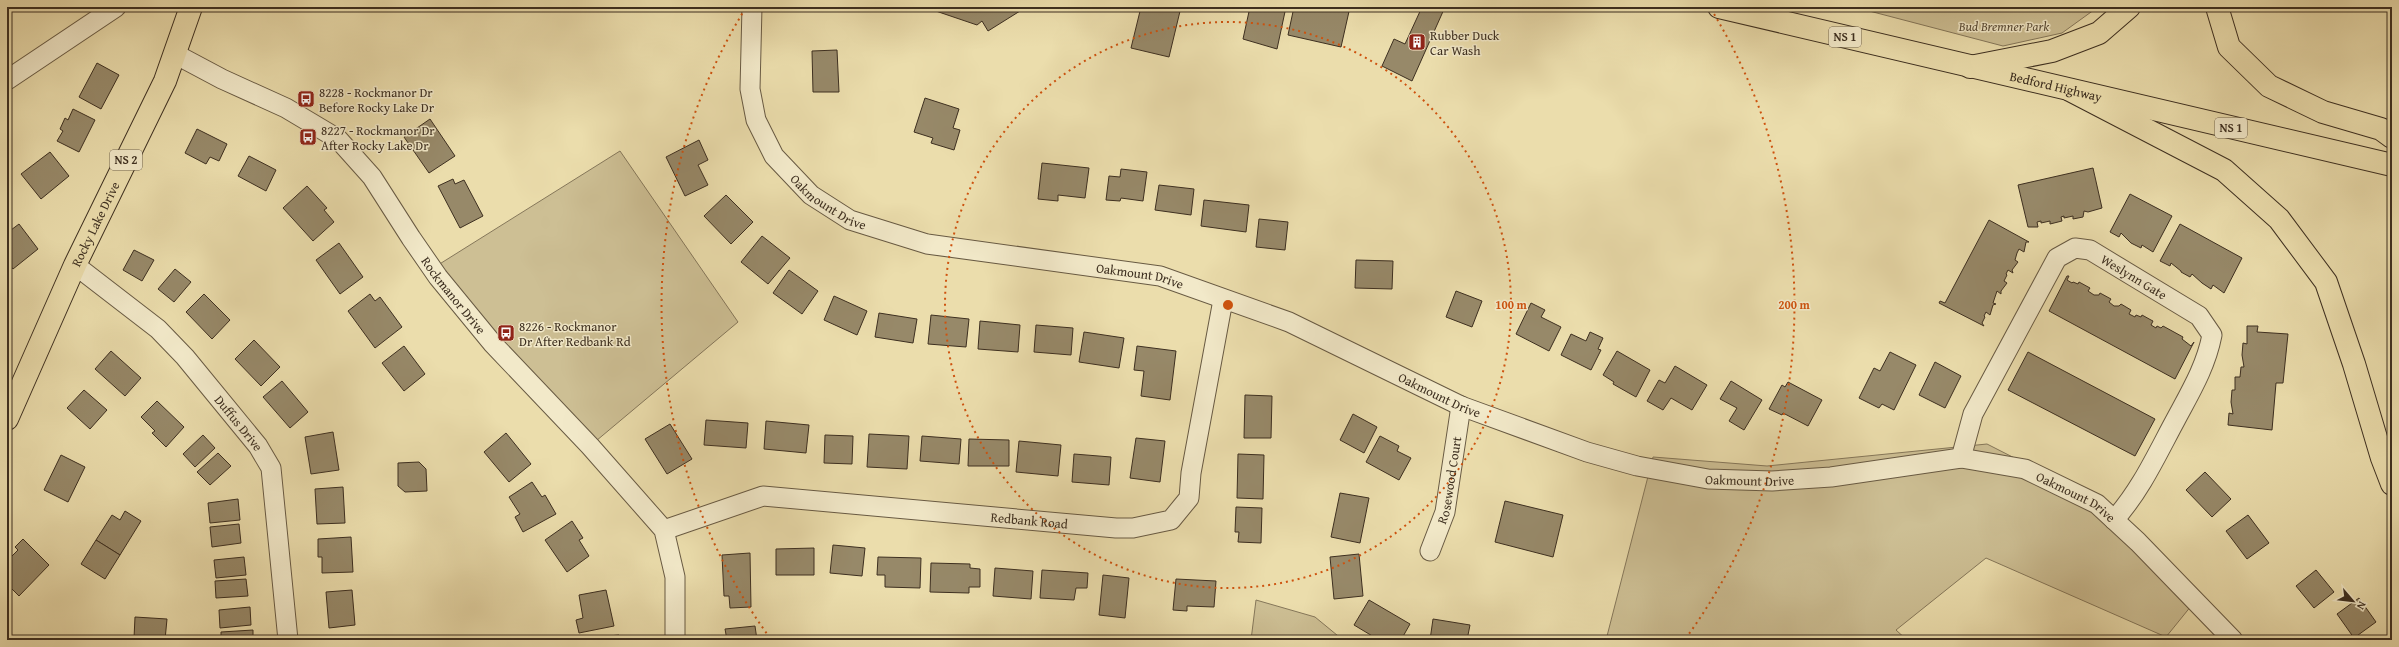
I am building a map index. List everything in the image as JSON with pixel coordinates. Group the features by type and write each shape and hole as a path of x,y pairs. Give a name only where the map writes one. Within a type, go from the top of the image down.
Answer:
{"main road":[{"name":"Rocky Lake Drive","path":"7,420 75,265 165,81 191,7"},
{"name":"Bedford Highway","path":"1719,7 2392,165"},
{"path":"1970,67 2059,48 2099,33 2129,7"},
{"path":"2217,7 2229,47 2269,86 2323,112 2380,129 2392,137"},
{"path":"2070,90 2224,170 2279,219 2326,282 2354,364 2382,458 2392,484"}],"street":[{"path":"7,80 116,7"},
{"name":"Oakmount Drive","path":"752,7 750,88 756,120 774,156 811,195 850,220 927,244 1160,276 1223,300 1289,322 1461,406 1587,452 1637,466 1708,479 1772,482 1831,477 1961,458 2025,469 2097,504 2233,640"},
{"name":"Rockmanor Drive","path":"175,54 222,79 286,108 338,139 372,177 438,277 493,344 590,446 664,530 675,577 675,640"},
{"name":"Weslynn Gate","path":"1961,458 1973,414 2057,258 2076,248 2090,250 2199,316 2212,335 2208,358 2151,466 2134,496 2114,520"},
{"name":"Duffus Drive","path":"75,265 158,329 258,446 271,468 288,640"},
{"name":"Redbank Road","path":"664,530 763,496 1116,528 1133,528 1170,520 1189,498 1190,473 1223,300"},
{"name":"Rosewood Court","path":"1430,551 1445,512 1461,406"}],"green space":[{"name":"Bud Bremner Park","path":"1854,7 2098,7 2062,33 2003,46"},
{"path":"620,151 738,322 590,446 438,265"},
{"path":"1987,444 2099,501 2200,595 2166,637 1986,558 1896,630 1907,640 1606,640 1653,457 1767,466"},
{"path":"1256,600 1315,617 1343,640 1251,640"}],"building":[{"path":"924,7 1022,7 1020,11 988,31 982,21 977,25"},
{"path":"1141,7 1181,7 1169,57 1131,48"},
{"path":"1250,7 1286,7 1277,49 1243,39"},
{"path":"1294,7 1350,7 1341,47 1288,35"},
{"name":"Rubber Duck Car Wash","path":"1422,7 1445,7 1412,81 1382,66 1394,39 1405,44"},
{"path":"837,50 839,92 813,92 812,51"},
{"path":"97,63 119,75 101,109 79,97"},
{"path":"925,98 959,109 953,128 960,130 954,150 931,143 933,138 914,132"},
{"path":"73,109 95,120 79,152 57,141 63,131 60,129 65,118 68,120"},
{"path":"430,119 455,156 429,173 404,137"},
{"path":"197,129 227,144 219,161 210,157 206,164 185,153"},
{"path":"699,140 708,160 698,165 708,185 685,196 666,157"},
{"path":"50,152 69,176 41,199 21,174"},
{"path":"249,156 276,170 266,191 238,176"},
{"path":"1042,163 1089,168 1085,198 1058,195 1058,201 1038,199"},
{"path":"2093,168 2102,208 2088,212 2084,211 2083,217 2073,219 2073,216 2064,218 2064,216 2061,217 2062,221 2050,224 2050,221 2041,223 2041,221 2037,222 2038,227 2028,227 2018,185"},
{"path":"1121,169 1147,172 1143,201 1121,198 1120,201 1106,200 1109,176 1120,177"},
{"path":"453,179 455,184 464,180 483,216 460,228 438,186"},
{"path":"1159,185 1194,189 1191,215 1155,210"},
{"path":"307,186 327,208 324,210 334,222 313,241 283,208"},
{"path":"2130,194 2172,216 2153,252 2142,245 2141,248 2131,243 2121,233 2119,237 2110,232"},
{"path":"726,195 753,222 731,244 704,216"},
{"path":"1204,200 1249,205 1246,232 1201,226"},
{"path":"1259,219 1288,222 1285,250 1256,247"},
{"path":"1989,220 2029,242 2026,242 2024,252 2019,249 2015,260 2018,262 2012,270 2013,273 2008,270 2004,281 2007,283 2001,291 2001,294 1997,291 1993,303 1996,304 1993,305 1990,315 1986,312 1982,323 1984,326 1939,303 1940,301 1945,303"},
{"path":"19,224 38,249 13,269 7,262 7,233"},
{"path":"2180,224 2242,258 2224,293 2213,285 2211,289 2192,274 2190,277 2181,272 2171,263 2170,266 2160,261"},
{"path":"762,236 790,258 768,284 741,262"},
{"path":"339,243 363,277 340,294 316,260"},
{"path":"134,250 154,260 142,281 123,270"},
{"path":"1356,260 1393,261 1392,289 1355,288"},
{"path":"175,269 191,282 174,302 158,289"},
{"path":"789,270 818,291 802,314 773,293"},
{"path":"2067,276 2069,276 2067,280 2072,283 2078,284 2079,282 2090,288 2088,291 2094,295 2099,295 2100,293 2111,299 2109,302 2114,306 2119,306 2121,304 2131,310 2129,314 2135,317 2136,315 2141,317 2142,315 2153,321 2151,325 2156,328 2157,326 2161,328 2163,326 2183,337 2182,339 2191,346 2194,342 2175,379 2049,311"},
{"path":"1456,291 1482,301 1472,327 1446,317"},
{"path":"204,294 230,320 212,339 186,312"},
{"path":"370,294 375,301 380,297 402,327 375,348 348,311"},
{"path":"834,296 867,311 857,335 824,320"},
{"path":"1531,303 1545,310 1541,317 1561,327 1549,351 1516,334"},
{"path":"879,313 917,319 913,343 875,337"},
{"path":"931,315 969,319 966,347 928,344"},
{"path":"980,321 1020,325 1018,352 978,349"},
{"path":"1036,325 1073,328 1071,355 1034,352"},
{"path":"2247,326 2258,326 2257,332 2288,334 2283,383 2276,383 2272,430 2228,425 2229,413 2233,414 2231,402 2232,390 2235,390 2235,377 2240,377 2241,367 2244,367 2242,355 2243,343 2247,344"},
{"path":"1084,332 1124,338 1119,368 1079,362"},
{"path":"1590,332 1603,338 1598,349 1601,350 1591,370 1561,355 1571,334 1586,341"},
{"path":"254,340 280,367 261,386 235,359"},
{"path":"404,346 425,374 404,391 382,363"},
{"path":"1137,346 1176,351 1170,400 1141,396 1144,371 1134,370"},
{"path":"111,351 141,378 125,396 95,369"},
{"path":"1617,351 1650,370 1636,397 1613,384 1614,382 1603,375"},
{"path":"1890,352 1916,365 1894,410 1882,404 1879,408 1859,398 1874,368 1880,371"},
{"path":"2028,352 2155,419 2135,456 2008,390"},
{"path":"1935,362 1961,376 1945,408 1919,395"},
{"path":"1675,366 1707,385 1692,410 1671,398 1663,410 1647,401 1659,380 1665,383"},
{"path":"282,381 308,412 290,428 263,397"},
{"path":"1731,381 1762,400 1744,430 1729,421 1737,408 1720,399"},
{"path":"1788,382 1822,400 1808,426 1783,413 1782,415 1769,409 1782,385 1785,387"},
{"path":"84,390 107,410 90,429 67,408"},
{"path":"1245,395 1272,396 1271,438 1244,438"},
{"path":"157,401 184,427 166,447 152,433 155,431 141,417"},
{"path":"1353,414 1377,427 1364,453 1340,440"},
{"path":"706,420 748,423 746,448 704,445"},
{"path":"766,421 809,425 806,453 764,449"},
{"path":"670,424 692,459 667,474 645,439"},
{"path":"333,432 339,470 311,474 305,437"},
{"path":"506,433 531,464 509,482 484,452"},
{"path":"869,434 909,436 907,469 867,467"},
{"path":"203,435 215,448 195,467 183,454"},
{"path":"825,435 853,436 852,464 824,463"},
{"path":"922,436 961,439 959,464 920,461"},
{"path":"1380,436 1399,446 1397,451 1411,458 1399,480 1366,462"},
{"path":"1136,438 1165,441 1160,482 1130,478"},
{"path":"969,439 1009,440 1009,466 968,466"},
{"path":"1019,441 1061,445 1058,476 1016,472"},
{"path":"218,453 231,466 210,485 197,472"},
{"path":"1074,454 1111,457 1109,485 1072,482"},
{"path":"1238,454 1264,455 1263,499 1237,498"},
{"path":"61,455 85,467 68,502 44,490"},
{"path":"419,462 426,469 427,491 405,492 398,486 398,463"},
{"path":"2205,472 2231,499 2212,517 2186,490"},
{"path":"532,482 542,497 545,495 556,514 523,532 515,517 520,514 509,497"},
{"path":"343,487 345,523 317,524 315,489"},
{"path":"1340,493 1369,498 1360,543 1331,537"},
{"path":"238,499 240,520 210,523 208,503"},
{"path":"1505,501 1563,515 1553,557 1495,542"},
{"path":"1236,507 1262,508 1261,543 1238,542 1239,532 1235,532"},
{"path":"125,511 141,521 120,555 96,540 112,515 120,520"},
{"path":"2248,515 2269,543 2247,559 2226,531"},
{"path":"572,521 583,538 579,540 589,556 567,572 545,540"},
{"path":"239,524 241,543 212,547 210,527"},
{"path":"351,537 353,572 322,573 322,557 318,557 318,539"},
{"path":"23,539 49,565 19,596 7,584 7,561 18,550 15,547"},
{"path":"96,540 120,555 105,579 81,564"},
{"path":"833,545 865,548 862,576 830,573"},
{"path":"814,548 814,575 776,575 776,549"},
{"path":"750,553 751,607 730,608 729,596 724,596 722,555"},
{"path":"1359,554 1363,596 1334,599 1330,557"},
{"path":"244,557 246,575 216,578 214,560"},
{"path":"878,557 921,558 920,588 885,587 885,575 877,575"},
{"path":"931,563 970,564 970,568 980,569 980,587 969,587 969,593 930,592"},
{"path":"995,568 1033,571 1031,599 993,596"},
{"path":"1042,570 1088,573 1087,588 1076,588 1074,600 1040,598"},
{"path":"2316,570 2334,592 2314,608 2296,586"},
{"path":"1103,575 1129,578 1125,618 1099,615"},
{"path":"246,579 248,596 216,598 215,581"},
{"path":"1176,579 1216,581 1214,607 1187,606 1187,611 1173,610"},
{"path":"352,590 355,625 329,628 326,592"},
{"path":"606,590 614,626 579,633 576,620 583,618 579,595"},
{"path":"2359,598 2376,622 2354,638 2337,614"},
{"path":"1369,600 1410,624 1401,640 1379,640 1354,625"},
{"path":"250,607 251,625 220,628 219,610"},
{"path":"135,617 167,619 165,640 138,640 138,638 134,638"},
{"path":"1433,619 1470,625 1467,640 1430,640"},
{"path":"755,626 757,640 727,640 725,629"},
{"path":"253,630 253,640 221,640 221,632"},
{"path":"619,635 620,640 587,640 587,638"}],"place":[{"name":"Rubber Duck Car Wash","path":"1417,42"},
{"name":"8228 - Rockmanor Dr Before Rocky Lake Dr","path":"306,99"},
{"name":"8227 - Rockmanor Dr After Rocky Lake Dr","path":"308,137"},
{"name":"8226 - Rockmanor Dr After Redbank Rd","path":"506,333"}]}
